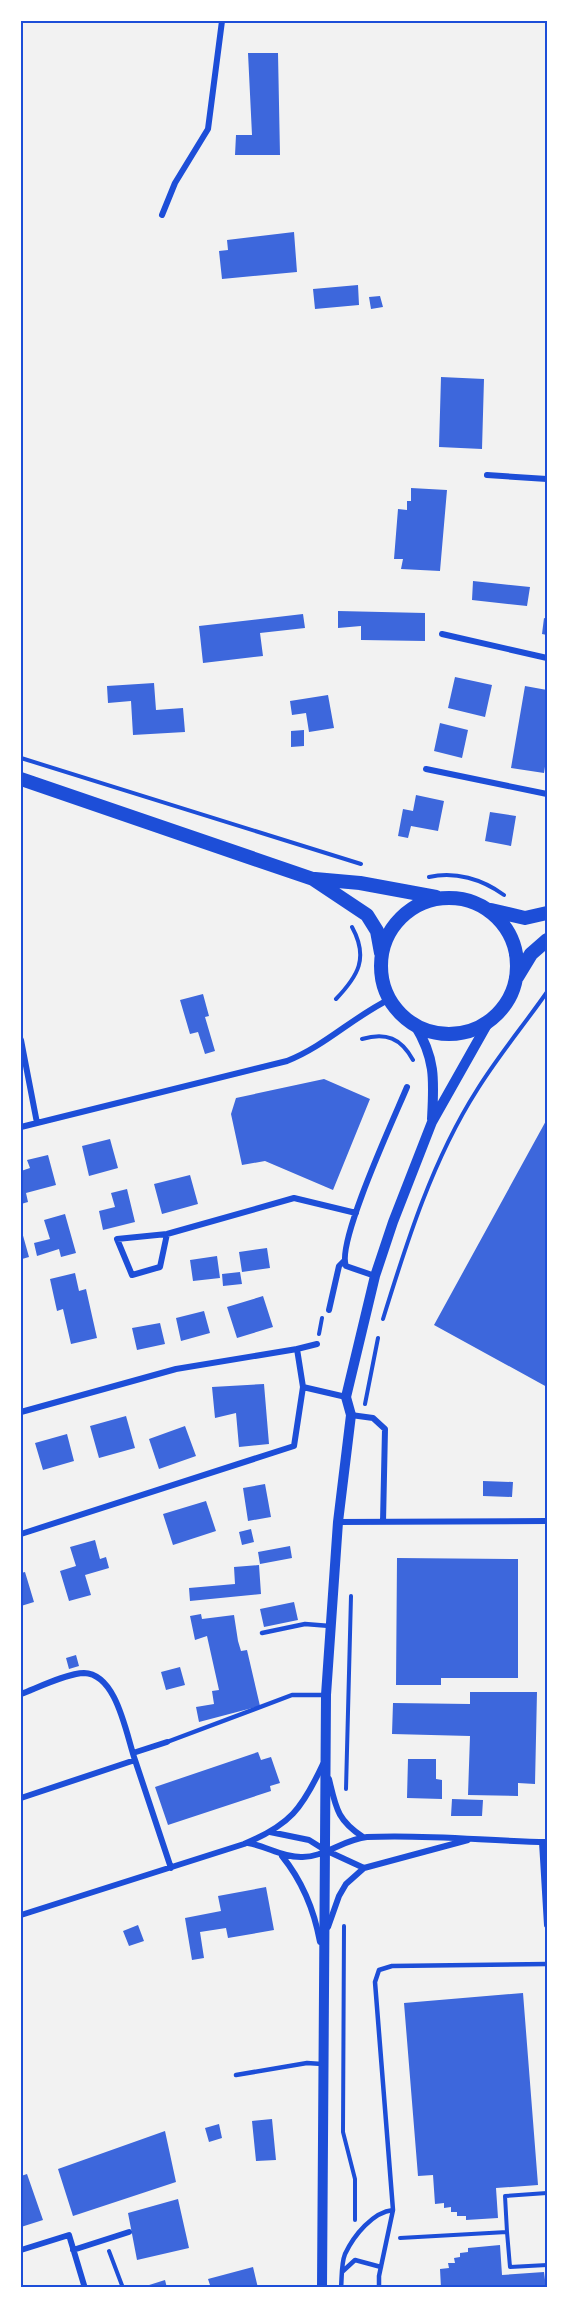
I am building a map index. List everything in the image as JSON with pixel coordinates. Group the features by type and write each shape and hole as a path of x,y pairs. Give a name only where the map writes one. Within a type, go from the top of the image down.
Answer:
{"main road":[{"path":"21,779 313,879 360,883 441,899 470,902 506,915 525,918 547,913"},
{"path":"313,879 367,915 376,931 382,958 382,979 390,999 396,1009 415,1025 433,1032 453,1034 472,1030 489,1021 508,1000 516,979 531,954 547,940"},
{"path":"382,958 386,940 395,925 408,912 423,903 441,899"},
{"path":"484,908 498,920 509,935 516,960 516,979"}],"street":[{"path":"162,215 175,183 208,129 222,21"},
{"path":"487,475 547,479"},
{"path":"442,634 547,658"},
{"path":"426,769 547,794"},
{"path":"21,1127 287,1061 307,1053 353,1019 390,999"},
{"path":"322,2288 326,1695 338,1522 351,1415 346,1397 375,1276 432,1122 489,1021"},
{"path":"415,1025 431,1054 435,1075 432,1122"},
{"path":"21,1040 37,1123"},
{"path":"329,1310 339,1266 344,1261 356,1213 407,1087"},
{"path":"167,1234 160,1267 132,1275 117,1239 167,1234 294,1198 356,1213"},
{"path":"344,1261 346,1266 375,1276"},
{"path":"21,1412 176,1369 317,1344"},
{"path":"21,1534 294,1446 303,1387 297,1349"},
{"path":"303,1387 346,1397"},
{"path":"351,1415 373,1418 384,1429 383,1522"},
{"path":"338,1522 547,1521"},
{"path":"21,1694 82,1673 98,1676 111,1687 171,1868"},
{"path":"21,1798 134,1757 167,1742"},
{"path":"21,1916 247,1843 269,1832 287,1822 300,1808 325,1761"},
{"path":"325,1761 337,1812 343,1821 363,1838"},
{"path":"269,1832 303,1838 364,1868"},
{"path":"247,1843 259,1845 282,1856 309,1857 363,1838 417,1835 544,1842 547,1925"},
{"path":"323,1953 339,1896 346,1884 364,1868 474,1838"},
{"path":"282,1856 303,1885 315,1917 323,1953"},
{"path":"73,2250 129,2232"},
{"path":"21,2250 69,2235 84,2285"}],"lane":[{"path":"262,1633 305,1624 330,1626"},
{"path":"167,1742 292,1695 326,1695"},
{"path":"380,2288 381,2267 393,2210 375,1982 379,1970 392,1966 547,1964"},
{"path":"236,2075 307,2063 325,2064"},
{"path":"341,2288 345,2254 368,2221 381,2211 393,2210"},
{"path":"342,2272 355,2260 381,2267"}],"path":[{"path":"21,758 367,866"},
{"path":"423,879 456,875 486,884 507,897"},
{"path":"336,999 353,981 358,970 360,956 360,945 353,928 346,920"},
{"path":"382,1322 406,1245 443,1156 477,1090 547,992"},
{"path":"362,1039 383,1035 394,1038 406,1049 415,1064"},
{"path":"317,1344 323,1313 329,1310"},
{"path":"366,1396 380,1333"},
{"path":"346,1791 351,1591"},
{"path":"344,1924 343,2132 355,2179 355,2226"},
{"path":"547,2193 506,2196 510,2267 547,2265"},
{"path":"387,2239 507,2232"},
{"path":"105,2239 123,2288"}],"building":[{"path":"248,53 278,53 280,155 235,155 236,135 252,135"},
{"path":"294,232 297,272 222,279 219,251 228,250 227,240"},
{"path":"358,285 359,305 315,309 313,289"},
{"path":"380,296 383,307 371,309 369,297"},
{"path":"441,377 484,379 482,449 439,447"},
{"path":"411,488 447,490 440,571 401,569 403,559 394,559 398,509 407,510 407,501 411,501"},
{"path":"473,581 530,587 527,606 472,600"},
{"path":"338,611 425,613 425,641 361,640 361,626 338,628"},
{"path":"303,614 305,628 260,633 263,656 203,663 199,626"},
{"path":"544,618 547,619 547,635 542,634"},
{"path":"455,677 492,685 485,717 448,708"},
{"path":"154,683 156,710 183,708 185,732 133,735 131,701 108,703 107,686"},
{"path":"525,686 547,690 547,754 544,773 511,768"},
{"path":"328,695 334,728 309,732 306,713 292,715 290,701"},
{"path":"440,723 468,730 462,758 434,751"},
{"path":"304,730 304,746 291,747 291,731"},
{"path":"416,795 444,801 438,831 411,826 408,838 398,836 403,809 413,811"},
{"path":"490,812 516,816 511,846 485,841"},
{"path":"203,994 209,1016 205,1017 215,1051 205,1054 198,1032 190,1034 180,1000"},
{"path":"324,1079 370,1099 333,1190 265,1161 242,1165 231,1114 236,1098"},
{"path":"547,1119 547,1387 434,1325"},
{"path":"110,1139 118,1168 89,1176 82,1146"},
{"path":"48,1155 56,1185 26,1193 28,1202 21,1204 21,1171 30,1168 27,1160"},
{"path":"190,1175 198,1204 162,1214 154,1184"},
{"path":"127,1189 135,1222 103,1230 99,1211 115,1207 111,1193"},
{"path":"65,1214 76,1253 61,1257 59,1249 37,1256 34,1243 50,1239 44,1220"},
{"path":"21,1232 29,1257 22,1259"},
{"path":"267,1248 270,1268 242,1272 239,1252"},
{"path":"217,1256 220,1278 193,1281 190,1260"},
{"path":"240,1272 242,1284 223,1286 222,1274"},
{"path":"75,1273 79,1291 86,1289 97,1338 71,1344 63,1309 57,1311 50,1279"},
{"path":"263,1296 273,1327 237,1338 227,1307"},
{"path":"204,1311 210,1333 181,1341 176,1318"},
{"path":"160,1323 165,1344 137,1350 132,1328"},
{"path":"264,1384 269,1444 239,1447 236,1413 215,1418 212,1387"},
{"path":"126,1416 135,1448 99,1458 90,1426"},
{"path":"185,1426 196,1456 159,1469 149,1439"},
{"path":"67,1434 74,1461 43,1470 35,1443"},
{"path":"483,1481 513,1482 512,1497 483,1496"},
{"path":"265,1484 271,1517 248,1521 243,1488"},
{"path":"206,1501 216,1531 173,1545 163,1514"},
{"path":"251,1529 254,1542 242,1545 239,1532"},
{"path":"95,1540 100,1559 106,1557 109,1568 85,1575 91,1595 69,1601 60,1571 76,1566 70,1547"},
{"path":"290,1546 292,1558 260,1564 258,1552"},
{"path":"397,1558 518,1559 518,1678 441,1678 441,1685 396,1685"},
{"path":"259,1565 261,1594 190,1601 189,1588 235,1584 234,1567"},
{"path":"25,1572 34,1602 21,1606 21,1573"},
{"path":"294,1602 298,1620 264,1627 260,1609"},
{"path":"201,1614 202,1619 234,1615 238,1641 241,1651 247,1650 260,1706 199,1722 196,1707 214,1704 212,1691 219,1690 207,1636 195,1640 190,1616"},
{"path":"76,1655 79,1666 69,1669 66,1658"},
{"path":"180,1667 185,1685 166,1690 161,1672"},
{"path":"470,1692 537,1692 535,1784 518,1783 518,1796 468,1795 470,1736 392,1734 393,1703 470,1704"},
{"path":"258,1752 261,1760 271,1757 280,1783 270,1786 271,1791 168,1825 155,1787"},
{"path":"408,1759 436,1759 436,1779 442,1780 442,1799 407,1798"},
{"path":"452,1799 483,1800 482,1816 451,1816"},
{"path":"266,1887 274,1930 228,1938 226,1928 200,1932 204,1958 192,1960 185,1918 221,1911 218,1896"},
{"path":"138,1925 144,1941 129,1946 123,1931"},
{"path":"523,1993 538,2185 496,2188 498,2218 466,2220 466,2216 457,2216 457,2212 451,2212 451,2207 444,2208 444,2203 435,2204 433,2175 418,2176 404,2003"},
{"path":"272,2119 276,2160 256,2161 252,2121"},
{"path":"219,2124 222,2138 209,2142 205,2128"},
{"path":"165,2131 176,2182 73,2216 58,2169"},
{"path":"27,2174 43,2220 21,2227 21,2176"},
{"path":"178,2199 189,2248 137,2260 128,2213"},
{"path":"500,2245 502,2275 544,2272 546,2288 441,2288 440,2269 449,2268 448,2263 455,2263 454,2258 460,2257 460,2253 468,2252 468,2248"},
{"path":"253,2267 258,2288 211,2288 208,2279"},
{"path":"165,2280 167,2288 146,2288 146,2286"}]}
